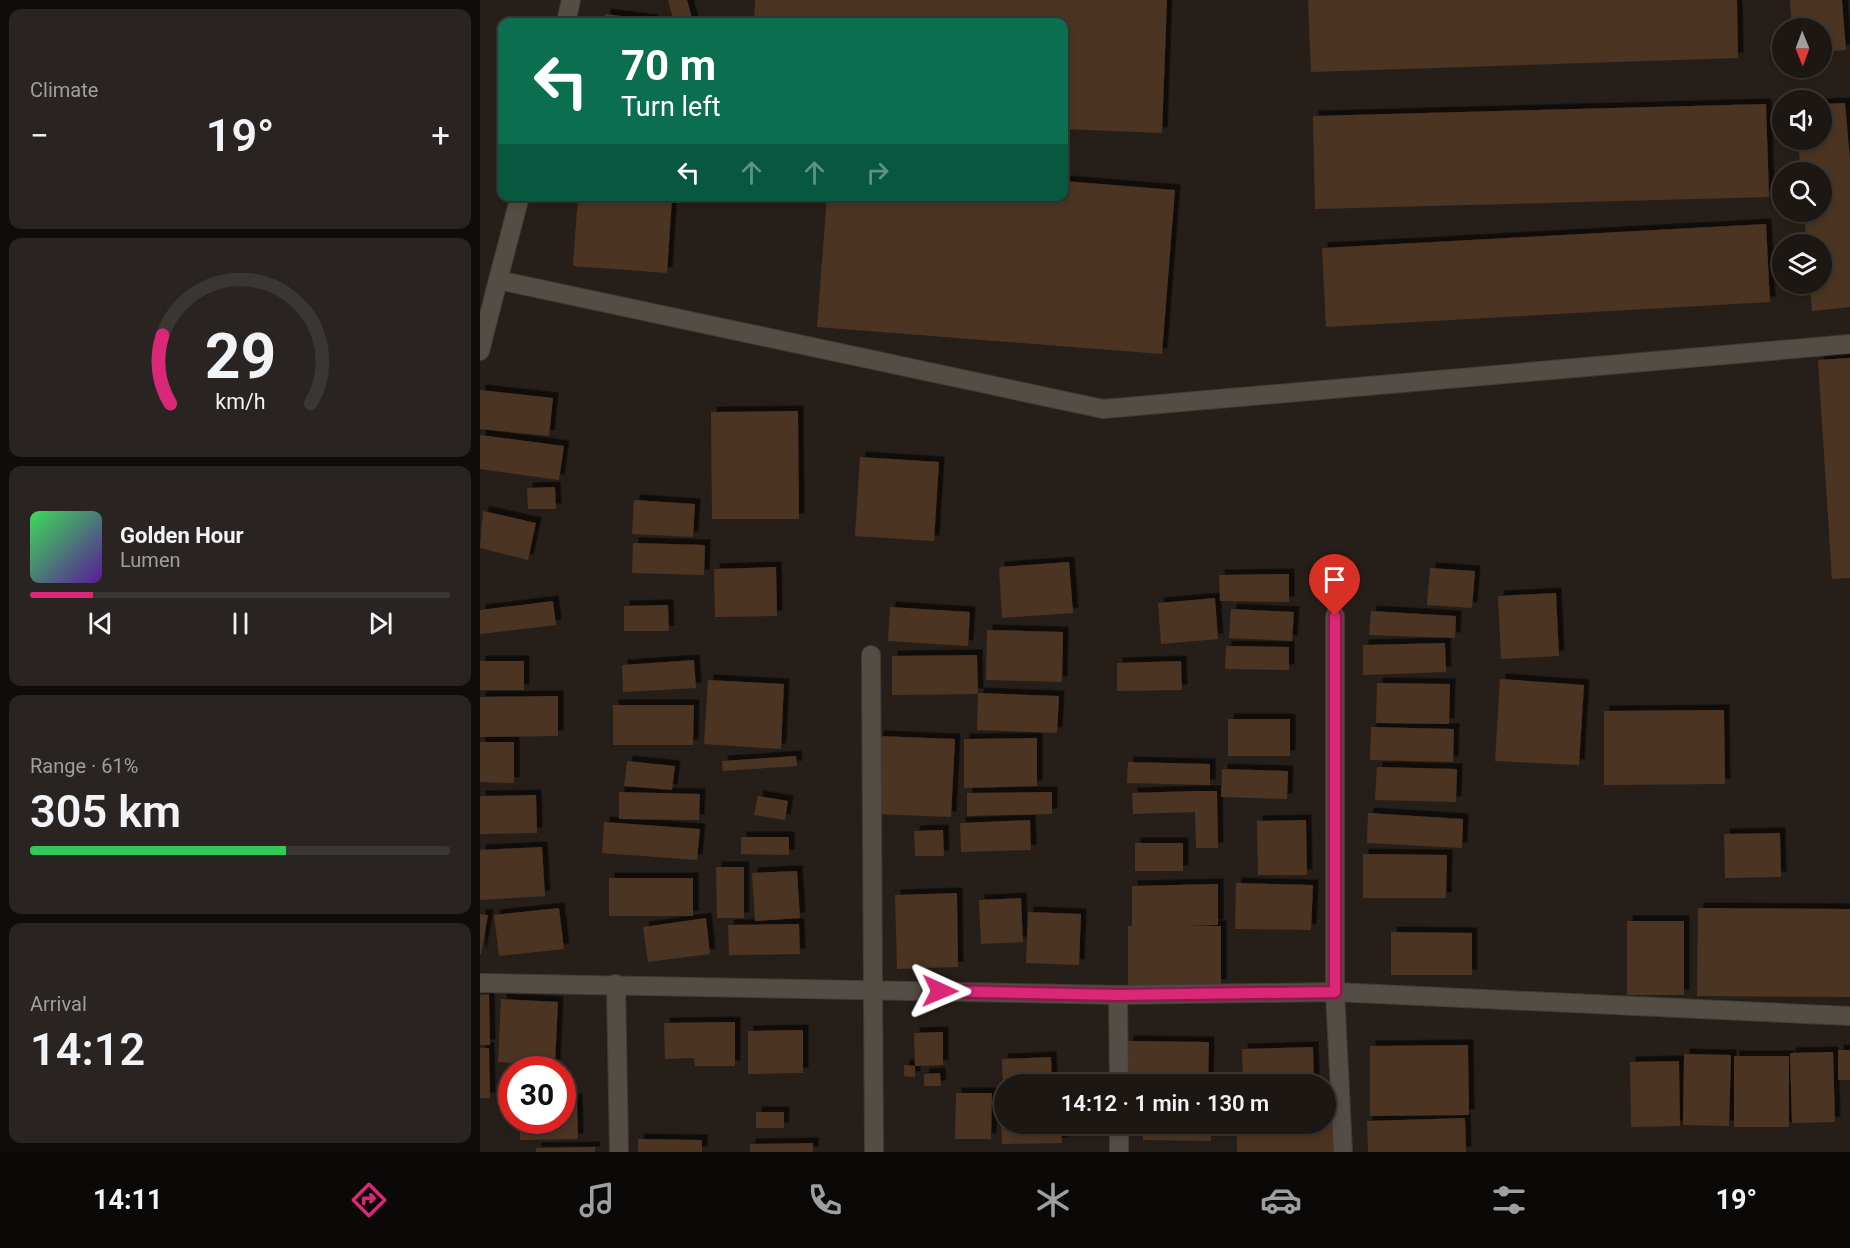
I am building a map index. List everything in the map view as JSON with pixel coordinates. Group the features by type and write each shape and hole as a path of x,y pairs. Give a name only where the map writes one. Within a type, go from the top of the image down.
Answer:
{"street":[{"path":"567,18 572,0"},
{"path":"480,351 519,201"},
{"path":"498,280 1103,409 1850,344"},
{"path":"1335,616 1335,992 1343,1152"},
{"path":"871,655 874,1152"},
{"path":"480,983 1118,995 1335,992 1850,1016"},
{"path":"616,984 619,1152"},
{"path":"1118,995 1119,1074"},
{"path":"1119,1134 1119,1152"}],"building":[{"path":"668,0 687,0 692,18 673,18"},
{"path":"755,0 1167,0 1162,133 1068,129 1068,18 754,18"},
{"path":"1308,0 1737,0 1738,58 1311,72"},
{"path":"1790,0 1842,0 1846,50 1832,51 1832,18 1791,18"},
{"path":"605,14 637,18 604,18"},
{"path":"1845,103 1850,160 1850,307 1812,311 1811,294 1832,294 1832,234 1806,234 1805,222 1832,222 1832,162 1800,162 1799,150 1832,150 1832,104"},
{"path":"1766,104 1769,197 1315,209 1313,116"},
{"path":"1068,181 1175,190 1162,354 817,327 827,201 1068,201"},
{"path":"578,201 672,201 667,273 573,266"},
{"path":"1766,224 1770,302 1326,327 1322,248"},
{"path":"1850,358 1850,578 1832,579 1818,360"},
{"path":"480,390 553,398 549,436 480,429"},
{"path":"798,411 799,519 712,519 711,412"},
{"path":"480,435 564,446 559,480 480,469"},
{"path":"860,457 939,462 934,541 855,536"},
{"path":"555,487 556,509 528,509 527,488"},
{"path":"634,500 695,504 693,537 632,534"},
{"path":"483,511 536,523 528,560 480,548"},
{"path":"633,543 705,545 704,575 632,573"},
{"path":"1069,562 1073,613 1002,618 999,567"},
{"path":"776,567 777,616 715,617 714,569"},
{"path":"1430,568 1475,571 1472,608 1427,605"},
{"path":"1289,574 1289,602 1220,601 1219,575"},
{"path":"1556,593 1559,656 1501,659 1498,596"},
{"path":"1215,598 1218,639 1161,644 1158,603"},
{"path":"553,601 556,625 480,634 480,610"},
{"path":"668,605 669,631 624,631 624,606"},
{"path":"890,607 970,612 968,646 888,641"},
{"path":"1231,609 1294,612 1292,641 1229,638"},
{"path":"1371,611 1456,616 1455,638 1369,635"},
{"path":"987,630 1063,632 1062,682 986,680"},
{"path":"1445,643 1446,672 1363,675 1363,645"},
{"path":"1226,646 1289,647 1289,670 1225,669"},
{"path":"977,655 978,694 892,695 892,656"},
{"path":"694,660 696,688 623,692 622,665"},
{"path":"480,661 524,661 524,690 480,690"},
{"path":"1181,661 1182,690 1117,691 1117,663"},
{"path":"1500,679 1584,685 1579,765 1495,761"},
{"path":"708,680 784,684 781,749 704,744"},
{"path":"1377,683 1450,684 1449,724 1376,723"},
{"path":"978,693 1059,696 1057,733 977,730"},
{"path":"558,696 558,736 480,737 480,697"},
{"path":"613,705 694,705 693,745 613,745"},
{"path":"1724,710 1725,784 1604,785 1604,711"},
{"path":"1228,719 1290,719 1290,756 1228,756"},
{"path":"1371,727 1454,729 1453,762 1370,760"},
{"path":"878,736 955,739 951,817 875,814"},
{"path":"1037,738 1037,786 964,788 964,739"},
{"path":"480,742 514,742 514,783 480,782"},
{"path":"796,756 797,766 723,771 722,761"},
{"path":"627,761 675,766 672,790 624,786"},
{"path":"1128,762 1210,764 1210,785 1127,783"},
{"path":"1377,767 1457,769 1456,802 1375,800"},
{"path":"1222,769 1288,771 1287,799 1221,797"},
{"path":"1217,791 1218,848 1196,848 1195,812 1133,814 1132,793"},
{"path":"619,792 700,794 699,820 619,819"},
{"path":"1052,792 1052,814 967,816 967,793"},
{"path":"536,795 537,833 480,834 480,796"},
{"path":"758,796 788,801 785,820 754,815"},
{"path":"1368,813 1463,819 1462,848 1367,843"},
{"path":"1030,820 1031,850 961,852 960,823"},
{"path":"1306,820 1307,875 1258,875 1257,821"},
{"path":"604,822 700,829 697,860 602,853"},
{"path":"943,830 944,856 915,856 914,831"},
{"path":"1780,833 1781,877 1725,878 1724,834"},
{"path":"741,837 789,837 789,855 741,854"},
{"path":"1135,843 1183,843 1183,871 1135,871"},
{"path":"542,847 545,896 480,900 480,850"},
{"path":"1363,854 1447,855 1446,898 1363,898"},
{"path":"716,867 744,867 744,918 717,918"},
{"path":"797,871 800,918 755,921 752,873"},
{"path":"609,878 693,878 693,916 609,916"},
{"path":"1236,883 1313,885 1311,930 1235,929"},
{"path":"1218,884 1218,925 1184,926 1221,926 1221,985 1128,985 1128,926 1132,926 1132,886"},
{"path":"957,893 958,967 897,969 895,895"},
{"path":"1021,898 1023,942 981,944 979,900"},
{"path":"559,908 564,949 499,956 494,915"},
{"path":"1698,908 1850,909 1850,997 1697,996"},
{"path":"1028,912 1081,914 1079,965 1026,963"},
{"path":"480,914 488,915 481,954 480,954"},
{"path":"706,918 710,954 648,962 643,927"},
{"path":"1627,921 1684,921 1684,995 1627,995"},
{"path":"799,924 800,954 729,955 728,925"},
{"path":"1391,932 1472,933 1472,975 1391,975"},
{"path":"489,994 490,1045 480,1045 480,995"},
{"path":"501,999 558,1002 555,1056 498,1056"},
{"path":"735,1022 735,1066 695,1066 694,1058 665,1059 664,1023"},
{"path":"803,1030 803,1073 748,1074 748,1031"},
{"path":"943,1032 943,1065 915,1066 914,1033"},
{"path":"1128,1041 1209,1042 1208,1074 1127,1074"},
{"path":"1468,1045 1469,1115 1370,1116 1370,1046"},
{"path":"1313,1047 1314,1074 1243,1074 1242,1049"},
{"path":"480,1048 489,1048 490,1098 480,1098"},
{"path":"1838,1050 1850,1050 1850,1080 1838,1080"},
{"path":"1833,1052 1835,1122 1792,1123 1790,1053"},
{"path":"1684,1054 1731,1055 1729,1126 1683,1125"},
{"path":"1734,1056 1789,1056 1789,1127 1734,1127"},
{"path":"1051,1057 1052,1074 1003,1074 1002,1059"},
{"path":"1679,1061 1680,1126 1631,1127 1630,1062"},
{"path":"904,1065 915,1066 915,1077 904,1076"},
{"path":"940,1073 941,1086 924,1086 924,1074"},
{"path":"956,1093 992,1093 991,1139 955,1139"},
{"path":"576,1099 578,1139 520,1140 520,1134 576,1134"},
{"path":"756,1112 784,1112 784,1128 756,1128"},
{"path":"1337,1114 1336,1152 1237,1152 1237,1134 1336,1134"},
{"path":"1465,1118 1466,1152 1368,1152 1367,1121"},
{"path":"1002,1134 1062,1134 1062,1143 1002,1144"},
{"path":"1143,1134 1211,1134 1211,1141 1143,1140"},
{"path":"638,1139 702,1140 702,1152 638,1152"},
{"path":"813,1143 813,1152 750,1152 750,1144"},
{"path":"595,1147 595,1152 536,1152 536,1148"}],"route":[{"path":"940,991 1118,995 1335,992 1335,616"}]}
